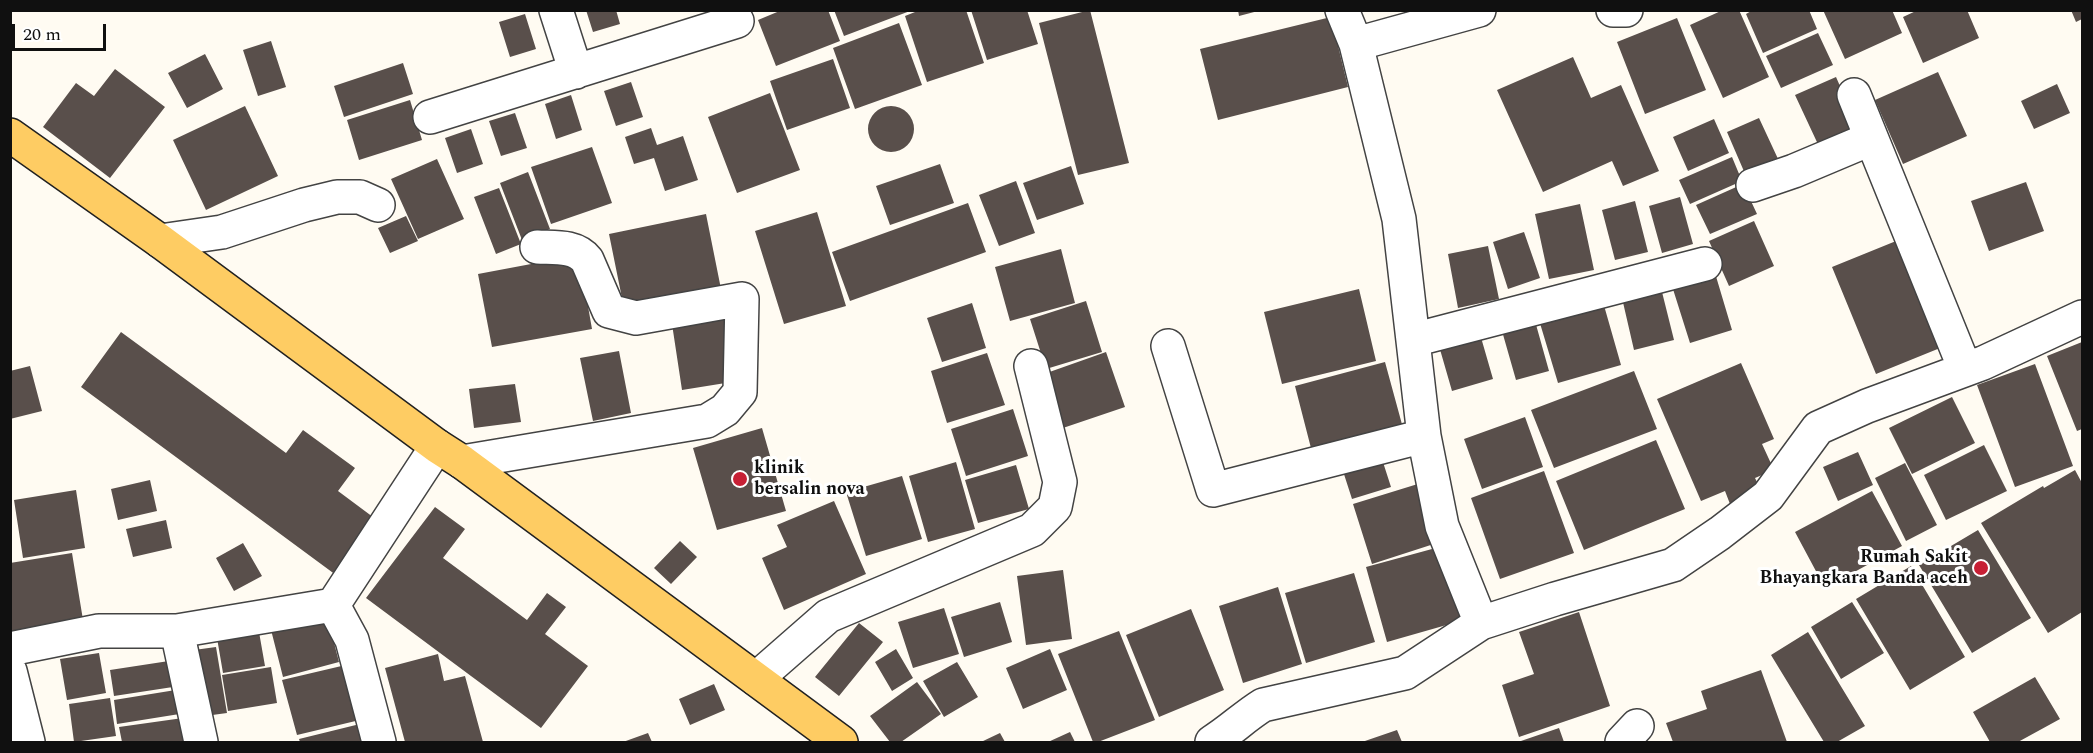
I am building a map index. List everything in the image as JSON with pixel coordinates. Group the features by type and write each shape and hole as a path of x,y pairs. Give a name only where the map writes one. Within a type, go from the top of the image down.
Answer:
{"main road":[{"path":"10,135 160,241 841,742"}],"street":[{"path":"556,10 576,72"},
{"path":"1342,10 1356,45 1399,219 1424,436 1442,526 1481,623"},
{"path":"1356,45 1479,10"},
{"path":"1613,10 1626,10"},
{"path":"430,117 737,21"},
{"path":"1854,95 1965,369"},
{"path":"1753,185 1794,171 1870,139"},
{"path":"160,241 222,232 304,205 337,197 360,197 378,205"},
{"path":"10,649 99,631 177,631 333,605 449,454 707,421 724,410 740,392 742,299 636,318 609,311 587,260 581,253 571,249 537,247"},
{"path":"1413,340 1705,264"},
{"path":"1212,742 1226,733 1244,716 1263,705 1405,672 1481,623 1673,565 1768,496 1818,428 1867,406 1965,369 2082,317"},
{"path":"1168,346 1213,490 1424,436"},
{"path":"756,679 828,616 1032,530 1055,507 1060,482 1031,366"},
{"path":"333,605 352,640 379,742"},
{"path":"177,631 201,742"},
{"path":"10,671 28,742"}],"building":[{"path":"586,10 616,10 620,24 593,32"},
{"path":"782,10 828,10 840,41 776,66 758,20"},
{"path":"834,10 910,10 910,11 844,36"},
{"path":"920,10 966,10 984,63 927,82 905,16"},
{"path":"971,10 1027,10 1038,44 987,60"},
{"path":"1090,10 1129,163 1078,175 1039,23"},
{"path":"1238,10 1258,10 1258,11 1239,16"},
{"path":"1723,10 1739,10 1769,77 1723,98 1690,25"},
{"path":"1753,10 1809,10 1817,29 1763,53 1746,14"},
{"path":"1823,10 1892,10 1902,33 1845,59"},
{"path":"1918,10 1967,10 1979,38 1923,63 1903,17"},
{"path":"2071,10 2082,10 2082,19 2076,22"},
{"path":"525,14 536,49 510,57 499,22"},
{"path":"1331,17 1348,87 1218,120 1200,49"},
{"path":"1677,18 1706,90 1645,114 1617,42"},
{"path":"899,23 922,85 855,109 833,48"},
{"path":"1818,33 1833,65 1781,88 1766,56"},
{"path":"271,41 286,87 258,96 243,50"},
{"path":"205,54 223,89 187,108 168,73"},
{"path":"1573,57 1591,98 1621,85 1659,171 1623,186 1612,161 1543,192 1497,90"},
{"path":"833,59 850,108 787,130 770,81"},
{"path":"403,63 413,94 344,117 334,86"},
{"path":"115,69 165,107 110,178 43,127 76,83 94,96"},
{"path":"1938,72 1967,136 1903,164 1875,100"},
{"path":"1836,77 1863,138 1823,155 1795,95"},
{"path":"631,82 643,117 616,126 604,91"},
{"path":"2057,84 2070,113 2034,129 2021,101"},
{"path":"770,93 800,170 737,193 708,117"},
{"path":"571,95 582,130 556,139 545,104"},
{"path":"410,100 422,140 359,160 347,120"},
{"path":"245,106 278,176 206,210 173,140"},
{"path":"891,106 907,113 914,129 907,145 891,152 875,145 868,129 875,113"},
{"path":"515,113 527,148 501,156 489,121"},
{"path":"1759,118 1779,161 1746,176 1727,132"},
{"path":"1714,119 1729,153 1688,171 1673,137"},
{"path":"651,128 657,145 683,136 698,180 665,191 654,158 634,164 625,137"},
{"path":"471,129 483,164 457,173 445,138"},
{"path":"592,147 612,203 551,224 531,167"},
{"path":"1732,157 1742,181 1690,204 1679,180"},
{"path":"437,159 464,219 418,239 391,179"},
{"path":"940,164 954,203 890,225 876,186"},
{"path":"1071,166 1084,204 1037,220 1023,183"},
{"path":"528,172 550,229 522,240 500,183"},
{"path":"1016,181 1035,233 999,246 979,195"},
{"path":"2026,182 2044,231 1989,251 1971,201"},
{"path":"1743,184 1757,214 1710,234 1696,205"},
{"path":"499,188 521,244 496,254 474,197"},
{"path":"1680,197 1693,244 1662,253 1649,206"},
{"path":"1635,201 1648,252 1615,260 1602,210"},
{"path":"968,203 986,252 850,301 832,252"},
{"path":"1580,204 1594,270 1549,279 1535,214"},
{"path":"817,212 846,306 784,324 755,231"},
{"path":"706,214 722,294 625,313 609,234"},
{"path":"406,216 418,241 390,253 378,228"},
{"path":"1754,221 1774,266 1729,286 1709,241"},
{"path":"1524,232 1540,278 1508,289 1493,242"},
{"path":"1901,239 1945,346 1876,374 1832,267"},
{"path":"1488,246 1499,299 1458,308 1448,254"},
{"path":"1061,249 1075,303 1010,321 995,267"},
{"path":"579,255 592,329 492,347 478,274"},
{"path":"1715,273 1732,330 1690,343 1672,286"},
{"path":"1661,288 1674,340 1634,350 1622,298"},
{"path":"1359,289 1376,361 1282,384 1264,312"},
{"path":"1086,301 1102,352 1046,369 1030,319"},
{"path":"1603,302 1621,365 1558,383 1539,320"},
{"path":"972,303 986,348 942,362 927,318"},
{"path":"727,316 738,381 682,390 672,324"},
{"path":"1535,321 1549,371 1516,380 1502,331"},
{"path":"121,332 286,453 303,430 355,468 338,491 381,523 340,578 81,387"},
{"path":"1480,334 1493,379 1452,391 1439,346"},
{"path":"2082,342 2082,429 2077,431 2047,356"},
{"path":"619,351 631,413 593,421 580,358"},
{"path":"1106,352 1125,407 1060,429 1041,375"},
{"path":"987,353 1005,405 947,423 931,371"},
{"path":"1385,362 1403,428 1312,452 1295,386"},
{"path":"1741,363 1774,439 1762,444 1774,470 1755,478 1761,490 1730,504 1725,491 1701,501 1657,399"},
{"path":"2035,364 2073,466 2015,487 1977,385"},
{"path":"30,366 42,411 10,419 10,371"},
{"path":"1634,371 1657,429 1554,468 1531,410"},
{"path":"515,384 521,422 474,428 469,389"},
{"path":"1952,397 1975,443 1912,474 1889,428"},
{"path":"1013,409 1028,456 966,476 951,429"},
{"path":"1525,417 1543,467 1482,489 1464,439"},
{"name":"klinik bersalin nova","path":"762,428 786,511 717,530 693,448"},
{"path":"1656,440 1685,509 1584,550 1556,481"},
{"path":"1984,445 2007,491 1946,520 1924,475"},
{"path":"1858,452 1873,485 1838,501 1823,467"},
{"path":"1381,456 1391,487 1352,499 1342,468"},
{"path":"956,462 975,529 928,542 909,476"},
{"path":"1905,463 1937,525 1906,541 1875,478"},
{"path":"1016,465 1029,509 978,523 965,480"},
{"path":"2075,470 2082,483 2082,612 2048,633 1981,523"},
{"path":"1544,471 1574,553 1500,579 1471,498"},
{"path":"902,476 922,539 866,556 846,492"},
{"path":"150,480 157,511 118,520 111,489"},
{"path":"1421,483 1440,542 1372,564 1353,504"},
{"path":"76,490 85,548 23,558 14,500"},
{"path":"1872,491 1902,546 1825,588 1795,532"},
{"path":"834,501 866,574 784,610 762,558 787,547 777,525"},
{"path":"435,507 465,529 443,558 527,620 547,593 566,607 545,634 588,666 541,728 366,598"},
{"path":"166,520 172,548 133,557 126,529"},
{"path":"1978,530 2031,618 1972,653 1919,565"},
{"path":"680,541 697,557 671,584 654,568"},
{"path":"243,543 262,576 234,591 216,558"},
{"path":"1443,546 1464,620 1387,642 1366,567"},
{"path":"72,553 84,626 13,638 10,624 10,563"},
{"path":"1911,566 1965,657 1910,690 1856,599"},
{"path":"1063,570 1072,639 1026,645 1017,576"},
{"path":"1354,573 1375,642 1306,663 1285,593"},
{"path":"1278,587 1302,664 1243,683 1219,606"},
{"path":"1000,602 1012,642 964,657 951,617"},
{"path":"1852,602 1884,653 1841,679 1811,627"},
{"path":"325,608 339,662 283,677 269,622"},
{"path":"944,608 959,654 913,668 898,622"},
{"path":"1191,609 1224,690 1159,717 1126,635"},
{"path":"1579,612 1610,706 1519,737 1502,685 1534,674 1519,632"},
{"path":"859,623 883,642 839,696 815,677"},
{"path":"1119,631 1155,720 1093,742 1058,654"},
{"path":"259,632 265,666 223,673 217,638"},
{"path":"1808,632 1865,726 1837,742 1824,742 1771,655"},
{"path":"216,647 227,713 205,716 194,650"},
{"path":"896,649 913,678 892,691 875,662"},
{"path":"1050,649 1067,690 1023,709 1006,668"},
{"path":"99,653 106,693 67,700 60,659"},
{"path":"438,654 444,681 465,676 483,742 405,742 385,668"},
{"path":"182,659 186,685 114,696 110,670"},
{"path":"957,662 978,697 944,717 923,681"},
{"path":"350,664 364,719 297,735 282,680"},
{"path":"271,667 277,703 228,711 222,675"},
{"path":"1761,670 1787,742 1673,742 1666,723 1707,709 1701,691"},
{"path":"2035,677 2060,719 2018,742 1990,742 1973,712"},
{"path":"917,682 941,714 901,742 890,742 870,716"},
{"path":"714,684 725,710 690,725 679,699"},
{"path":"188,688 192,712 117,724 114,700"},
{"path":"110,698 116,736 74,742 69,704"},
{"path":"183,718 187,742 122,742 119,727"},
{"path":"364,723 369,742 300,742 299,739"},
{"path":"1559,728 1564,742 1518,742"},
{"path":"1397,730 1402,742 1362,742"},
{"path":"1070,732 1075,742 1048,742"},
{"path":"648,733 652,742 623,742"},
{"path":"1000,733 1005,742 981,742"}],"place":[{"name":"klinik bersalin nova","path":"740,479"},
{"name":"Rumah Sakit Bhayangkara Banda aceh","path":"1981,568"}]}
